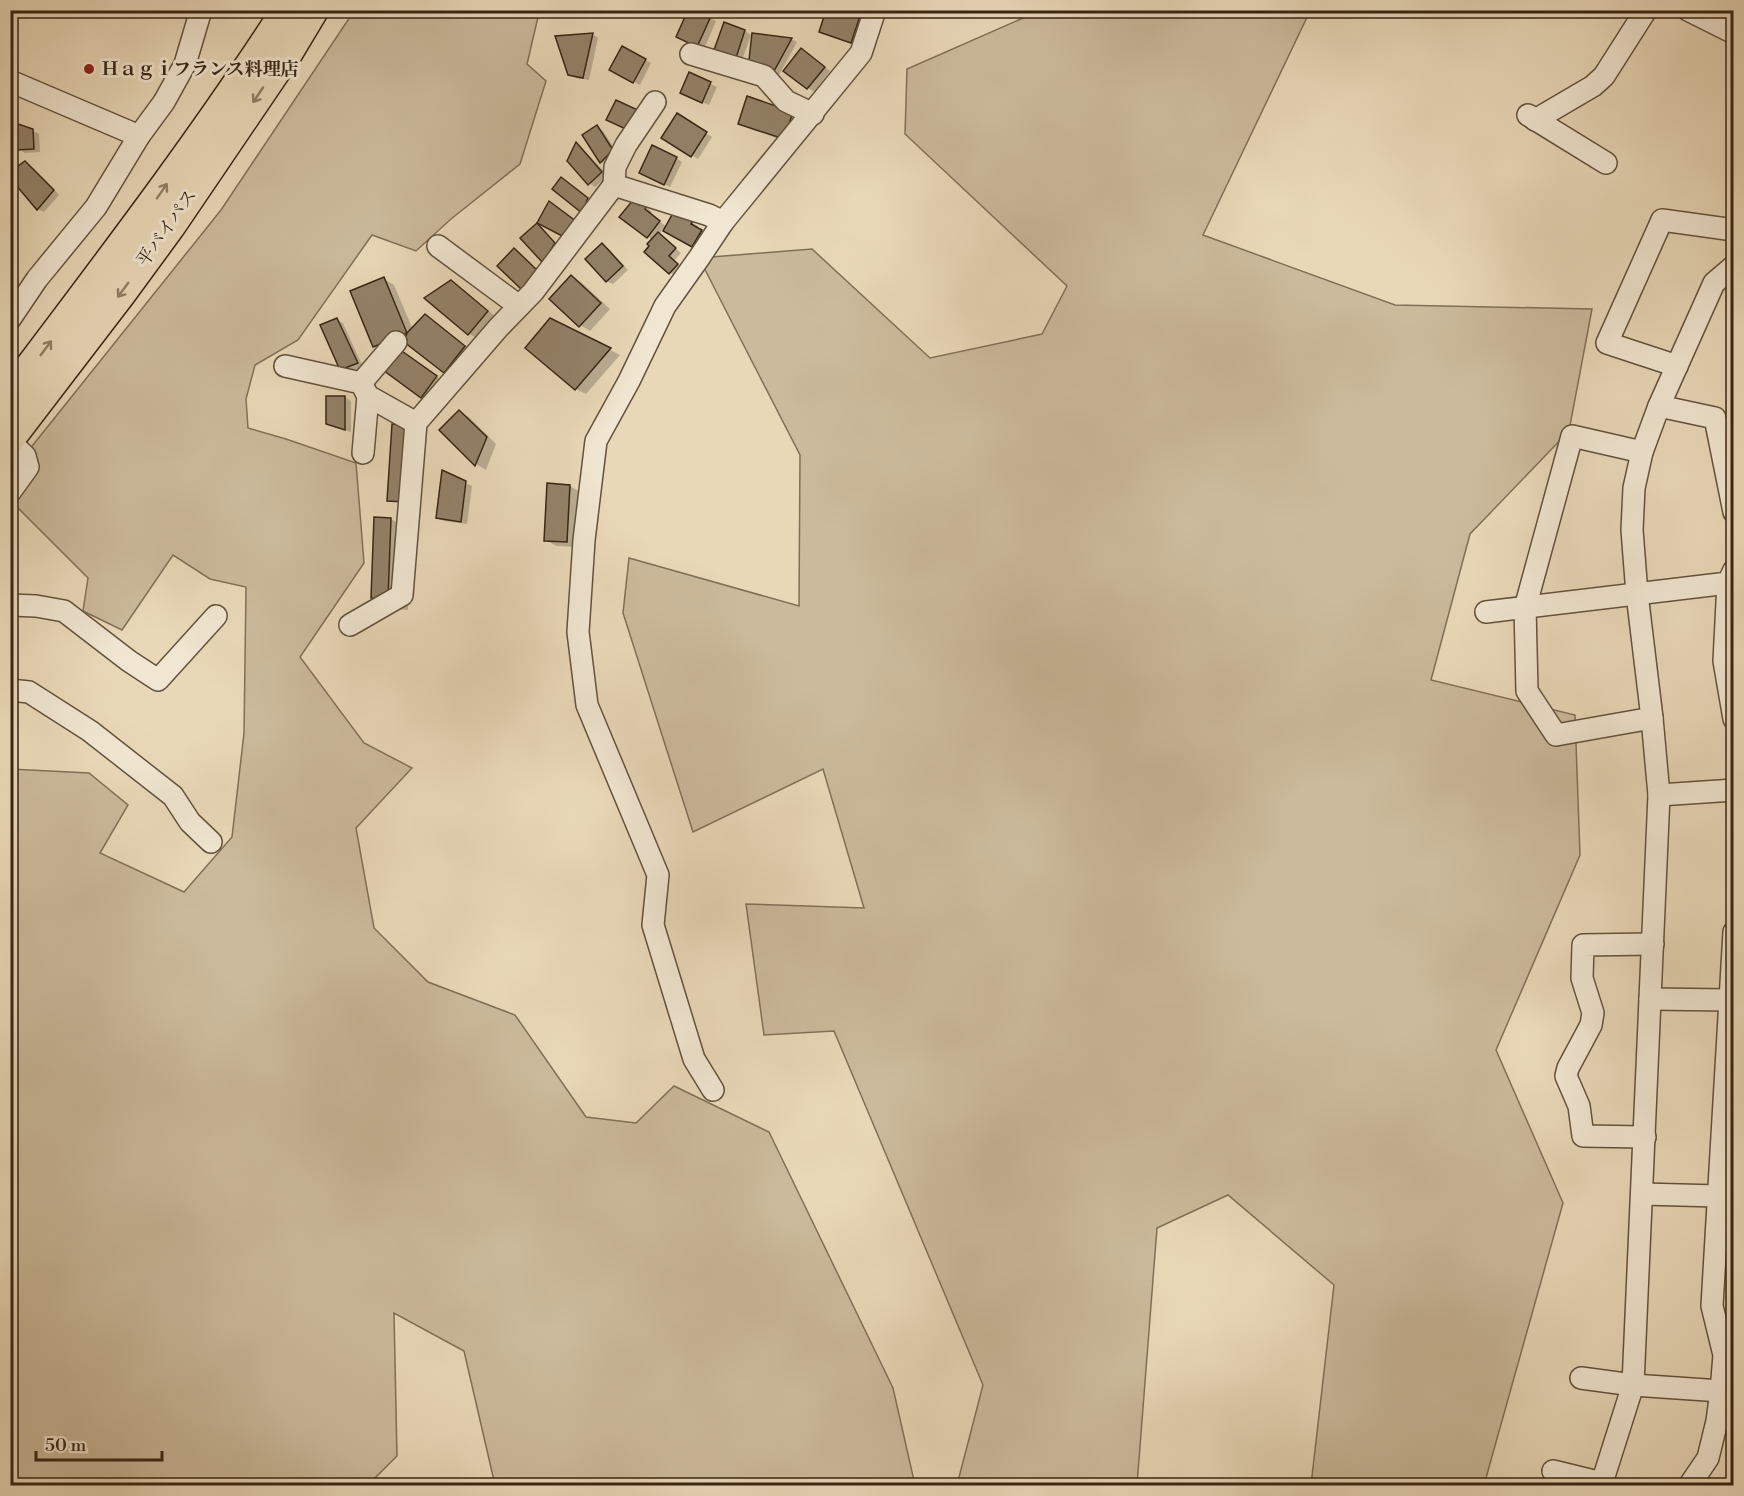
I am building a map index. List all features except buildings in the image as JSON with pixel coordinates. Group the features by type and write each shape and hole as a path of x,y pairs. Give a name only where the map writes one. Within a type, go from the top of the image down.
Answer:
{"highway":[{"name":"平バイパス","path":"10,394 149,209 256,59 287,10"},
{"name":"平バイパス","path":"10,438 170,226 286,55 313,10"}],"street":[{"path":"10,319 37,279 96,207 139,136 164,102 185,64 201,10"},
{"path":"713,1090 694,1059 653,925 658,875 587,705 578,632 584,540 596,441 629,381 665,306 723,222 861,53 875,10"},
{"path":"1606,163 1532,117 1593,86 1604,76 1646,10"},
{"path":"1688,10 1734,33"},
{"path":"692,54 764,76 786,101 813,114"},
{"path":"10,81 139,136"},
{"path":"350,625 402,595 416,423 499,327 533,292 614,185 615,167 655,102"},
{"path":"614,185 708,215 723,222"},
{"path":"1677,366 1607,344 1662,220 1734,231"},
{"path":"438,246 519,306"},
{"path":"1553,1471 1602,1484 1633,1385 1659,795 1637,594 1632,530 1634,488 1642,452 1659,406 1714,283 1734,266"},
{"path":"363,453 365,389 396,342"},
{"path":"285,366 365,389 416,423"},
{"path":"1659,406 1715,418 1734,512"},
{"path":"1642,452 1572,436 1525,608 1527,691 1556,735 1652,718"},
{"path":"10,442 25,456 28,467 10,492"},
{"path":"1486,612 1637,594 1731,577 1724,661 1734,719"},
{"path":"10,605 36,606 64,611 158,680 216,616"},
{"path":"10,690 29,692 90,731 173,796 190,822 212,842"},
{"path":"1659,795 1734,790"},
{"path":"1689,1485 1708,1458 1717,1421 1724,1355 1712,1306 1734,932"},
{"path":"1645,1137 1583,1136 1579,1106 1566,1076 1591,1025 1593,1013 1582,978 1583,945 1653,944"},
{"path":"1650,999 1729,1000"},
{"path":"1642,1194 1718,1196"},
{"path":"1581,1378 1633,1385 1721,1391"}],"shaded area":[{"path":"354,11 543,11 538,17 527,64 546,81 520,164 451,219 416,251 372,235 298,340 255,365 246,399 248,428 356,463 364,563 300,657 364,743 412,768 356,828 374,928 428,982 515,1015 586,1117 636,1123 674,1086 769,1132 893,1388 915,1485 495,1485 464,1351 394,1313 397,1456 368,1485 11,1485 10,769 89,773 128,805 100,853 184,892 232,837 244,733 246,587 210,579 173,555 122,630 83,611 88,578 13,503 34,471 29,450 221,210"},
{"path":"1039,11 1310,11 1203,235 1395,305 1592,309 1569,431 1470,534 1431,680 1575,715 1580,855 1496,1050 1563,1203 1484,1485 1311,1485 1334,1285 1228,1195 1157,1228 1137,1485 957,1485 983,1385 834,1031 764,1035 746,904 864,908 823,769 693,832 623,613 629,558 799,606 800,455 699,258 812,249 930,358 1042,334 1067,286 905,134 907,69"}],"place":[{"name":"Ｈａｇｉフランス料理店","path":"89,69"}]}
